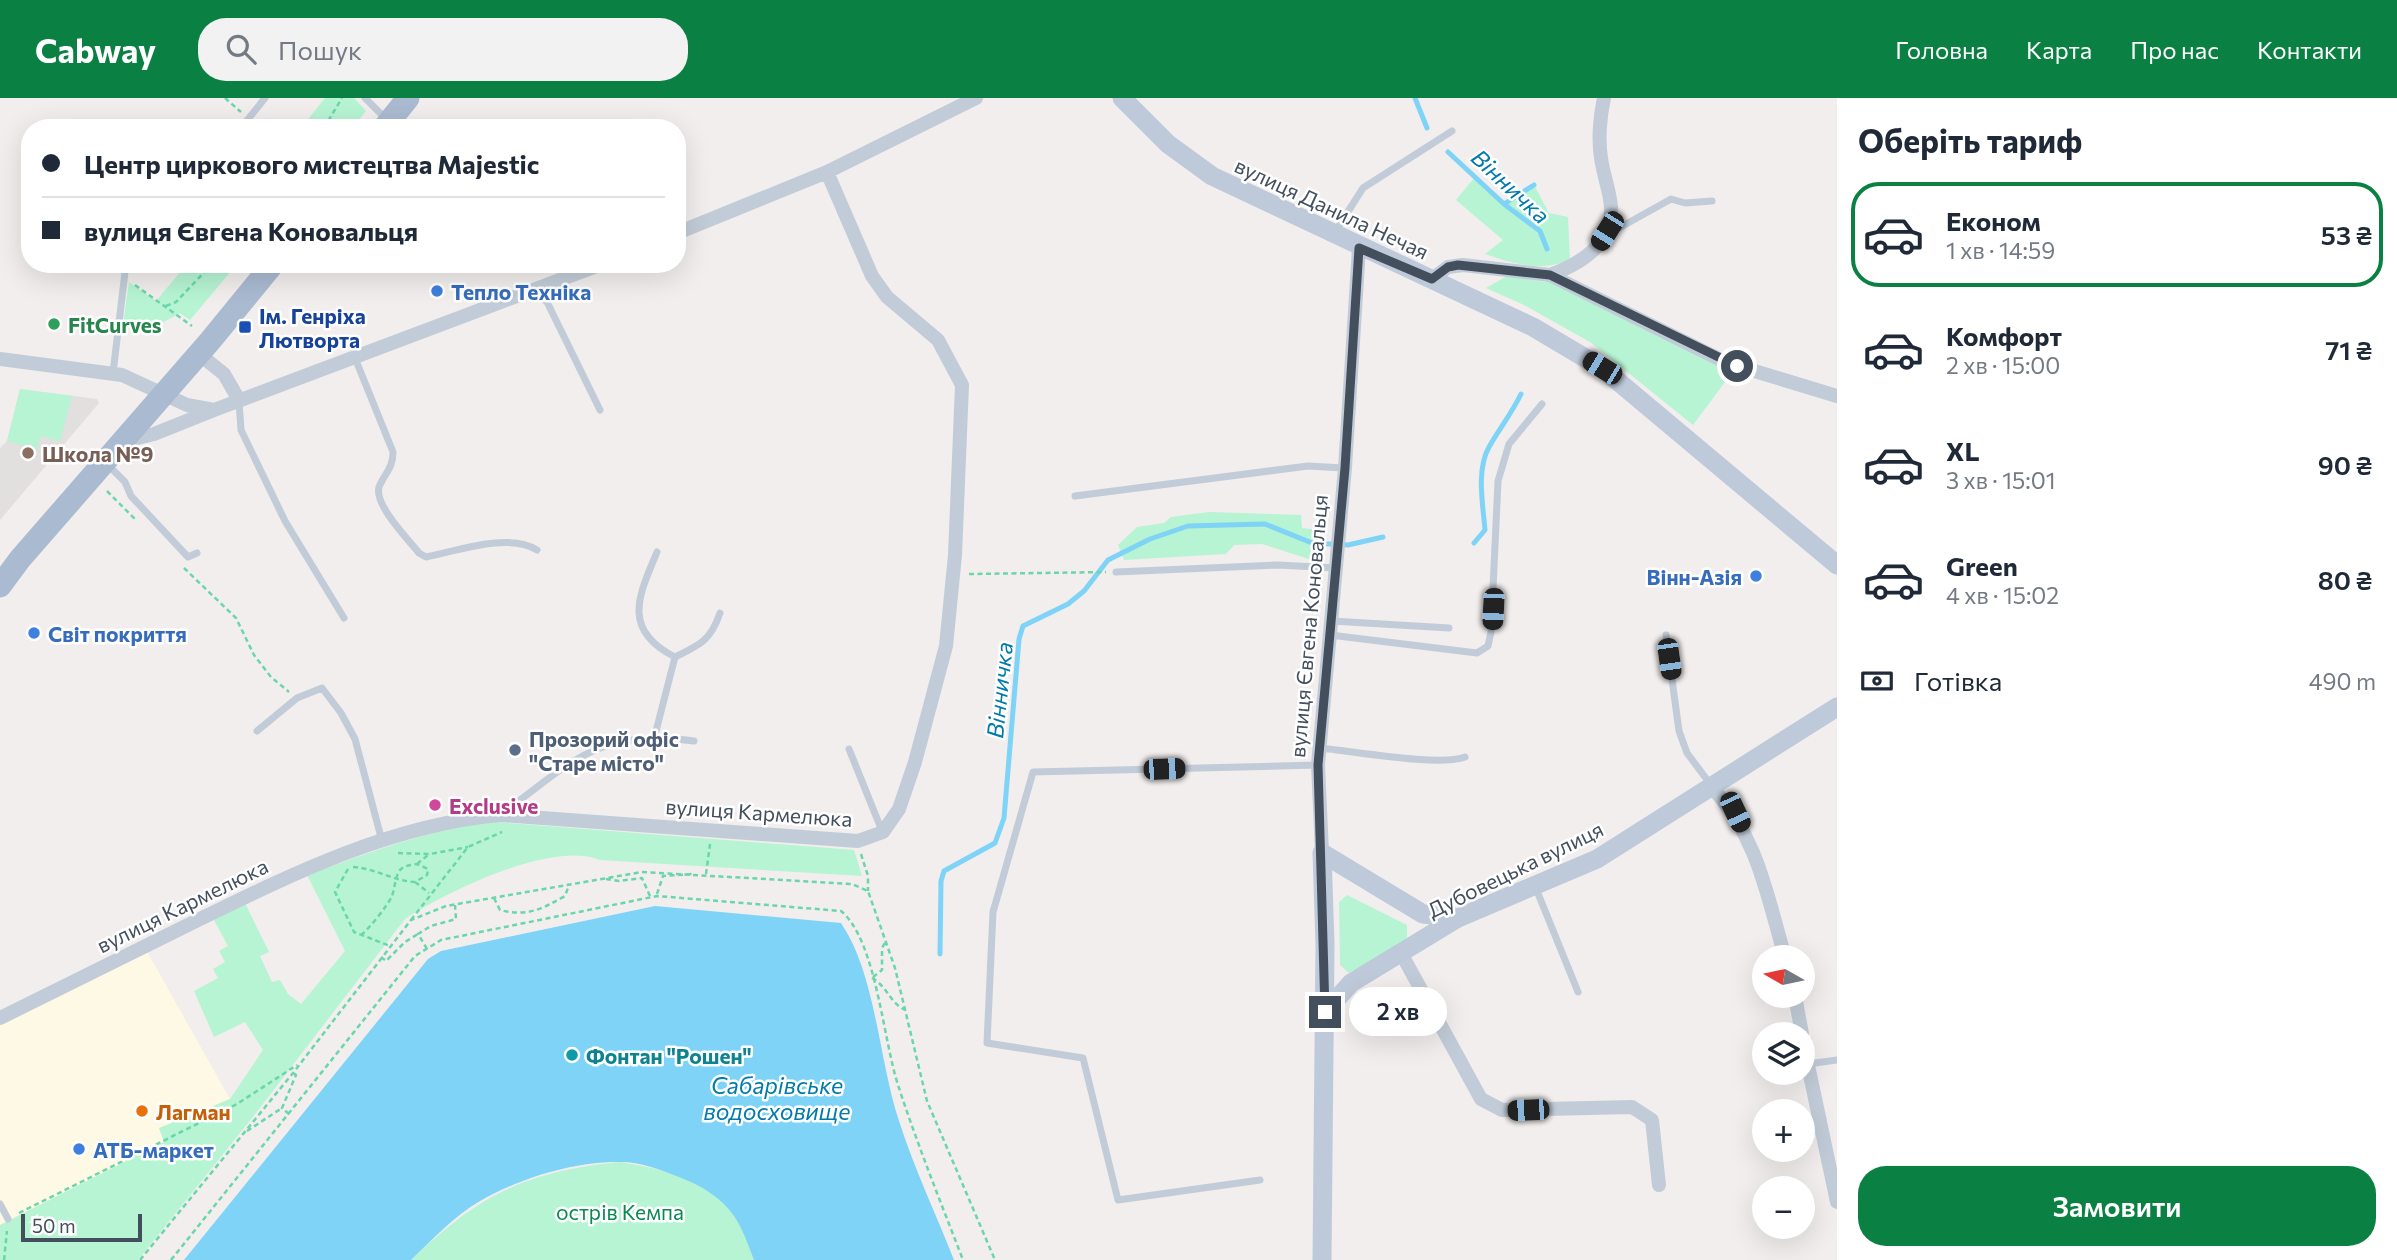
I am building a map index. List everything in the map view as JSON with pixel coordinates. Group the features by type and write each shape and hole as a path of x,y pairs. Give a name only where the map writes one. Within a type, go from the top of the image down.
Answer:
{"main road":[{"path":"391,119 408,98"},
{"path":"0,586 20,559 199,354 266,273"}],"street":[{"path":"686,229 827,172 976,98"},
{"name":"вулиця Данила Нечая","path":"1122,98 1168,144 1212,176 1359,248 1533,327 1602,368 1837,565"},
{"path":"1550,275 1575,266 1594,250 1607,231 1611,208 1600,157 1604,98"},
{"name":"вулиця Кармелюка","path":"0,1018 282,879 347,861 377,844 459,818 501,815 858,841 883,832 899,809 915,762 946,646 955,555 962,384 938,340 887,297 872,276 827,172"},
{"name":"вулиця Євгена Коновальця","path":"1322,1260 1325,1012 1318,765 1345,468 1359,248"},
{"path":"1432,279 1448,267 1458,265 1550,275 1725,362 1837,396"},
{"path":"124,441 154,435 239,400 580,273"},
{"path":"199,354 224,374 239,400"},
{"path":"0,359 113,373 187,405 214,410"},
{"name":"Дубовецька вулиця","path":"1325,1012 1351,983 1458,918 1597,859 1837,707"},
{"path":"1711,786 1735,812 1757,860 1782,945"},
{"path":"1322,853 1423,914 1458,918"},
{"path":"1401,953 1481,1099 1502,1110 1632,1107 1642,1110 1652,1120 1659,1185"},
{"path":"1812,1085 1837,1202"}],"lane":[{"path":"249,118 265,98"},
{"path":"365,98 381,119"},
{"path":"1333,235 1363,188 1452,131"},
{"path":"1607,231 1619,228 1671,199 1685,203 1712,201"},
{"path":"113,373 126,273"},
{"path":"535,292 547,302 600,410"},
{"path":"355,358 393,452 390,470 380,484 379,499 419,552 426,557 503,543 521,544 537,550"},
{"path":"239,400 241,430 246,442 285,521 344,618"},
{"path":"1330,628 1477,653 1488,646 1494,594 1498,481 1509,444 1542,404"},
{"path":"105,462 125,482 131,496 188,557 197,553"},
{"path":"1075,496 1308,466 1345,468"},
{"path":"657,552 638,605 641,628 654,646 675,657"},
{"path":"1116,572 1278,565 1336,568"},
{"path":"655,735 675,657 713,635 720,614"},
{"path":"1330,628 1449,628"},
{"path":"1666,635 1679,731 1687,753 1711,786"},
{"path":"257,731 297,698 321,688 341,713 355,739 377,844"},
{"path":"501,815 581,754 624,740 655,735 694,741"},
{"path":"1319,748 1399,756 1418,761 1436,757 1455,761 1465,757"},
{"path":"849,749 883,832"},
{"path":"1260,1180 1118,1200 1083,1058 987,1043 993,912 1034,772 1318,765"},
{"path":"1535,886 1578,992"},
{"path":"1815,1063 1837,1060"},
{"path":"0,1204 8,1219"}],"path":[{"path":"225,98 249,118"},
{"path":"329,119 342,98"},
{"path":"165,307 176,302 203,273"},
{"path":"124,277 192,326"},
{"path":"103,488 140,524"},
{"path":"179,563 236,618 254,655 271,677 297,698"},
{"path":"953,574 1116,572"},
{"path":"377,844 386,852 430,854 468,847 535,817"},
{"path":"706,874 713,830"},
{"path":"858,841 868,876 868,891 886,941 927,1101 995,1260"},
{"path":"140,1260 293,1073 468,847"},
{"path":"361,935 370,929 379,911 391,899 401,870 417,864 430,854"},
{"path":"390,946 354,932 335,892 347,861 398,880 415,883 430,894"},
{"path":"415,883 427,875 428,869 417,864"},
{"path":"411,920 456,905 642,872 697,873 852,884 868,891"},
{"path":"657,896 663,876 697,873"},
{"path":"603,878 619,881 642,878 650,896"},
{"path":"494,898 500,910 518,915 530,913 565,895 569,885"},
{"path":"171,1260 415,956 441,940 657,896 841,911 851,920 860,936 872,978 898,1085 963,1260"},
{"path":"381,957 386,961 405,942 431,926 456,919 456,905"},
{"path":"530,913 532,921"},
{"path":"418,934 427,949"},
{"path":"872,978 882,970 882,948 886,941"},
{"path":"872,978 885,985 894,1004 905,1010"},
{"path":"4,1260 8,1219 237,1104 300,1064"},
{"path":"246,1131 282,1108 296,1075 293,1073"},
{"path":"282,1108 289,1114"}],"shaded area":[{"name":"Школа №9","path":"20,389 97,399 99,403 0,520 0,448 7,441"},
{"path":"144,946 230,1099 160,1128 164,1142 0,1225 0,1018"}],"green space":[{"path":"325,98 354,98 366,111 359,119 308,119"},
{"path":"1475,177 1504,204 1534,185 1549,213 1568,217 1570,260 1538,266 1485,254 1503,240 1456,200"},
{"path":"179,273 229,273 190,320 180,313 151,329 137,332 123,324 129,282 156,301"},
{"path":"1550,275 1737,366 1693,425 1590,342 1522,304 1486,288 1507,276 1545,282"},
{"path":"20,389 72,396 60,441 40,436 37,450 7,441"},
{"path":"1209,512 1301,515 1302,528 1318,530 1315,561 1262,544 1234,545 1226,554 1124,560 1118,545 1137,527 1164,523 1171,517"},
{"path":"496,822 854,850 862,876 600,860 580,856 555,857 528,863 472,883 405,919 252,1118 138,1260 0,1260 0,1225 164,1142 159,1128 230,1099 263,1050 245,1022 214,1037 194,991 218,978 213,969 225,962 219,951 228,946 214,920 245,903 269,952 260,956 272,982 280,980 288,994 301,1004 345,951 307,875 424,836"},
{"path":"1347,895 1407,925 1407,941 1349,973 1340,965 1339,902"},
{"name":"острів Кемпа","path":"619,1162 667,1172 711,1192 734,1215 754,1260 411,1260 459,1219 505,1190 556,1172"}],"water":[{"name":"Сабарівське водосховище","path":"655,906 841,923 862,967 899,1121 954,1260 754,1260 734,1216 710,1192 656,1168 617,1162 582,1165 546,1173 495,1193 461,1214 411,1260 184,1260 428,959 441,951"}],"waterway":[{"name":"Вінничка","path":"1415,98 1427,128"},
{"name":"Вінничка","path":"1448,152 1504,204 1540,231 1547,249"},
{"path":"1504,204 1534,185"},
{"name":"Вінничка","path":"1474,543 1485,530 1481,488 1485,456 1521,394"},
{"name":"Вінничка","path":"940,954 941,881 944,871 995,843 1004,818 1019,639 1023,626 1068,604 1084,591 1108,560 1150,539 1188,526 1265,524 1312,543 1348,545 1383,537"}],"place":[{"name":"Тепло Техніка","path":"437,291"},
{"name":"FitCurves","path":"54,324"},
{"name":"Ім. Генріха Лютворта","path":"245,327"},
{"name":"Школа №9","path":"28,453"},
{"name":"Вінн-Азія","path":"1756,576"},
{"name":"Світ покриття","path":"34,633"},
{"name":"Прозорий офіс \"Старе місто\"","path":"515,750"},
{"name":"Exclusive","path":"435,805"},
{"name":"Фонтан \"Рошен\"","path":"572,1055"},
{"name":"Лагман","path":"142,1111"},
{"name":"АТБ-маркет","path":"79,1149"}],"route":[{"path":"1325,1012 1318,765 1345,468 1359,248 1432,279 1448,267 1458,265 1550,275 1737,366"}]}
